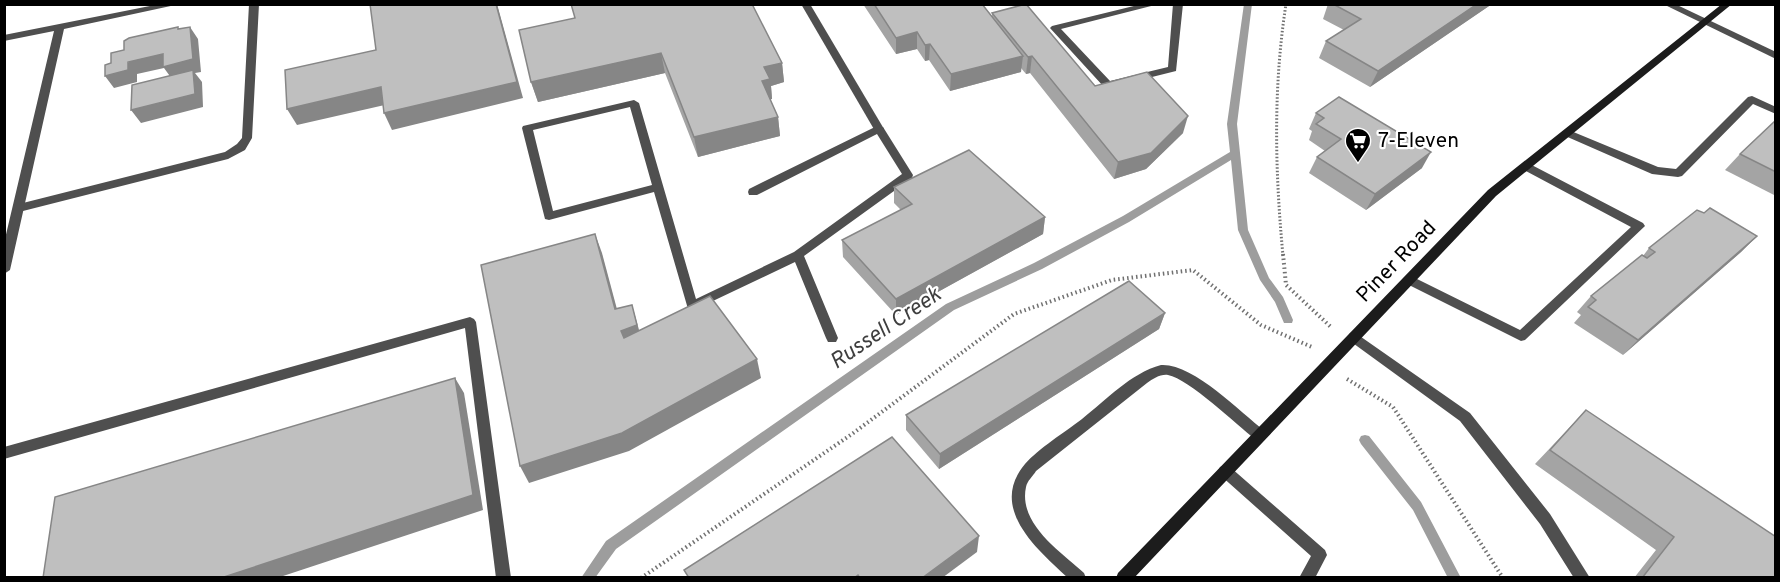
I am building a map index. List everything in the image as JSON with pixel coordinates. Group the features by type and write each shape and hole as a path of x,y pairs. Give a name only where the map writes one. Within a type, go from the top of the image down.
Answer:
{"main road":[{"name":"Piner Road","path":"1123,578 1492,193 1728,4"}],"street":[{"path":"4,38 176,4"},
{"path":"19,208 228,155 241,147 247,138 254,4"},
{"path":"658,187 549,216 527,128 634,103 658,187 692,306 798,255 908,175 805,4"},
{"path":"1155,4 1055,28 1108,85 1173,69 1178,4"},
{"path":"1667,4 1776,56"},
{"path":"4,270 58,29"},
{"path":"1567,134 1656,171 1678,173 1752,99 1776,111"},
{"path":"753,192 879,129"},
{"path":"1409,280 1521,336 1639,226 1526,166"},
{"path":"798,255 832,338"},
{"path":"4,453 470,322 504,578"},
{"path":"1351,340 1465,417 1545,519 1583,578"},
{"path":"1078,578 1031,531 1020,508 1019,486 1031,467 1142,379 1156,371 1168,370 1184,376 1260,435"},
{"path":"1225,471 1320,555 1306,578"}],"path":[{"path":"1286,4 1276,102 1278,203 1286,285 1351,340"},
{"path":"640,578 852,434 1014,314 1112,280 1193,270 1261,325 1330,361 1393,407 1503,578"}],"building":[{"path":"370,4 496,4 517,82 384,113 381,87 287,109 285,70 376,50"},
{"path":"571,4 752,4 782,63 764,67 770,79 762,81 778,117 694,137 661,53 531,82 519,30 575,18"},
{"path":"874,4 982,4 1023,56 951,74 930,44 925,45 917,32 896,38"},
{"path":"1026,4 1095,86 1147,72 1188,116 1151,153 1118,162 1032,56 1028,57 992,13"},
{"path":"1333,4 1477,4 1378,71 1326,41 1361,19"},
{"path":"178,27 178,29 190,27 193,59 163,67 163,54 128,62 128,70 105,76 105,65 111,63 111,53 124,50 124,41"},
{"path":"193,70 195,94 131,110 132,85"},
{"path":"1339,97 1431,152 1375,194 1317,157 1341,139 1316,124 1324,118 1316,113"},
{"path":"1776,120 1776,172 1740,154"},
{"path":"969,150 1045,217 896,299 842,240 912,204 894,187"},
{"path":"1710,208 1757,236 1638,340 1588,307 1596,300 1591,296 1642,255 1647,258 1655,252 1649,248 1697,210 1704,213"},
{"path":"595,234 615,309 632,305 637,325 621,331 624,338 710,296 757,359 622,433 520,466 481,265"},
{"path":"1129,281 1165,313 940,454 906,415"},
{"path":"455,378 473,495 221,578 43,578 55,497"},
{"path":"1586,410 1776,537 1776,578 1642,578 1674,537 1550,450"},
{"path":"892,437 979,536 922,578 860,578 858,575 854,578 689,578 684,570"}],"waterway":[{"path":"1248,4 1232,124 1243,230 1265,280 1279,300 1288,320"},
{"name":"Russell Creek","path":"587,578 611,545 950,307 1038,266 1126,219 1235,153"},
{"path":"1365,440 1417,506 1455,578"}],"place":[{"name":"7-Eleven","path":"1358,164"}]}
